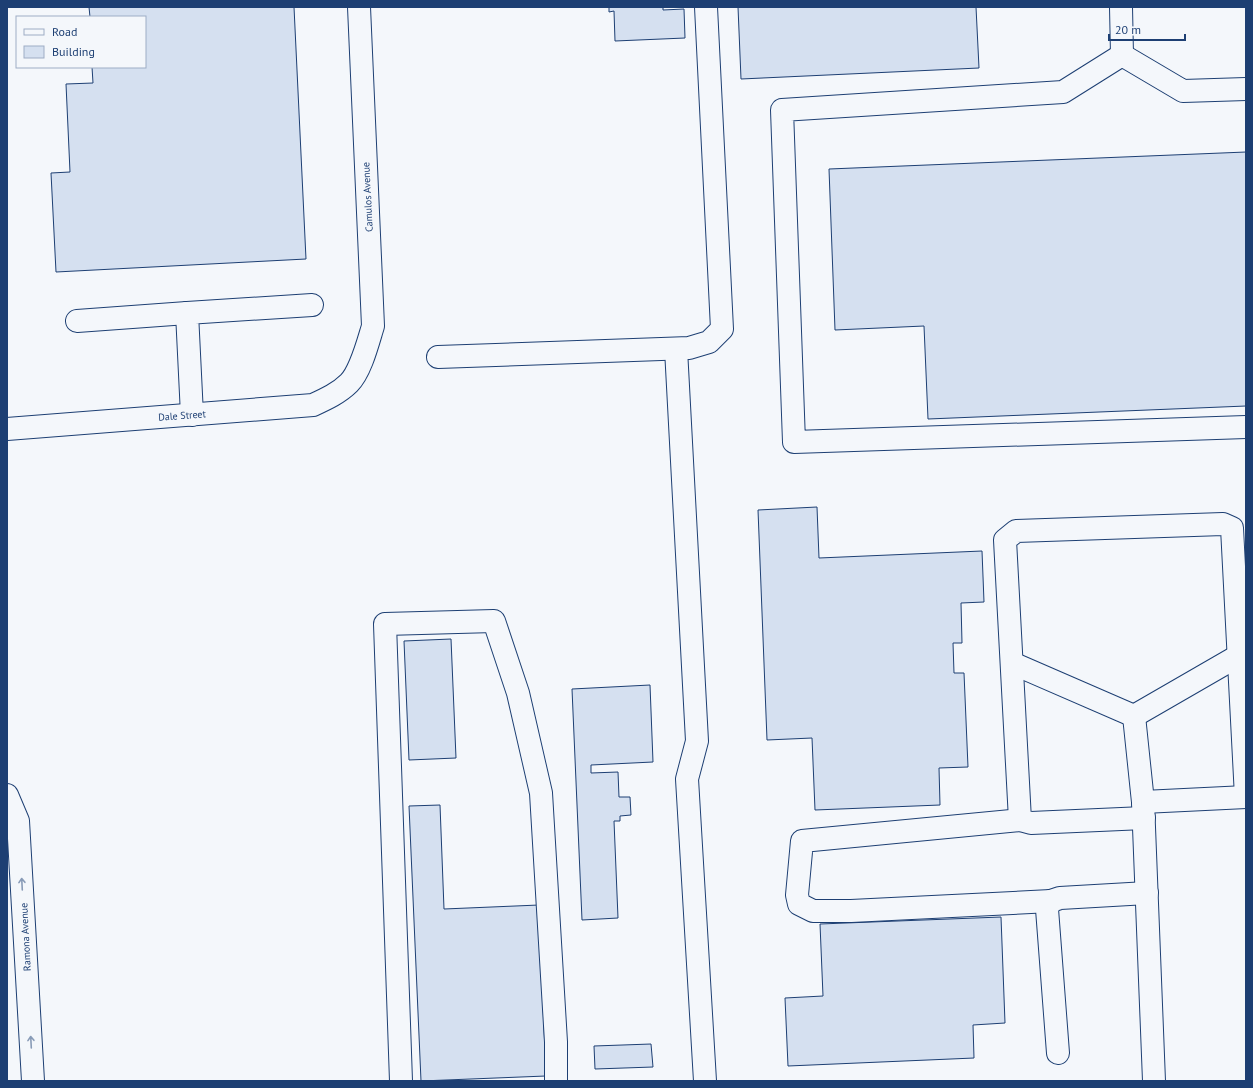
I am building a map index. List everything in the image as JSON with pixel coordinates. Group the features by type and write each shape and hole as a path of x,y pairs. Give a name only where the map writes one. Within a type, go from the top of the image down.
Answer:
{"street":[{"name":"Camulos Avenue","path":"350,382 363,357 373,326 359,7"},
{"path":"438,357 689,348 709,342 722,329 706,7"},
{"path":"1121,7 1122,55"},
{"path":"1122,55 1183,91 1246,89"},
{"path":"1122,55 1062,92 782,110 794,442 1246,427"},
{"path":"78,321 312,305"},
{"path":"187,313 192,415"},
{"path":"676,348 697,741 687,779 705,1081"},
{"name":"Dale Street","path":"7,429 313,405 333,396 350,382"},
{"path":"1020,820 1005,540 1016,531 1032,530 1223,524 1232,528 1246,797 1031,823 1020,820 802,841 797,896 799,904 813,911 851,911 1051,901 1060,898 1147,893"},
{"path":"401,1081 385,624 494,621 518,694 541,793 556,1042 556,1081"},
{"path":"1134,716 1238,656"},
{"path":"1012,664 1134,716"},
{"path":"1134,716 1144,810 1154,1081"},
{"name":"Ramona Avenue","path":"7,795 18,821 33,1081"},
{"path":"1051,901 1047,909 1058,1053"}],"building":[{"path":"89,7 294,7 306,259 56,272 51,173 70,172 66,84 93,83 92,68 146,68 146,16 90,16"},
{"path":"609,7 663,7 663,10 684,9 685,38 615,41 614,11 609,12"},
{"path":"738,7 976,7 979,68 741,79"},
{"path":"1246,152 1246,406 928,419 924,326 835,330 829,169"},
{"path":"817,507 819,558 982,551 984,602 961,603 962,643 953,643 954,673 964,673 968,767 939,768 940,805 815,810 812,738 767,740 758,510"},
{"path":"451,639 456,758 409,760 404,641"},
{"path":"650,685 653,762 591,765 591,773 618,772 619,797 630,797 631,815 620,816 620,821 614,821 618,918 582,920 572,689"},
{"path":"440,805 444,909 539,905 546,1076 421,1081 409,806"},
{"path":"1001,917 1005,1023 973,1025 974,1058 788,1066 785,998 823,996 820,924"},
{"path":"651,1044 653,1067 595,1069 594,1046"}]}
